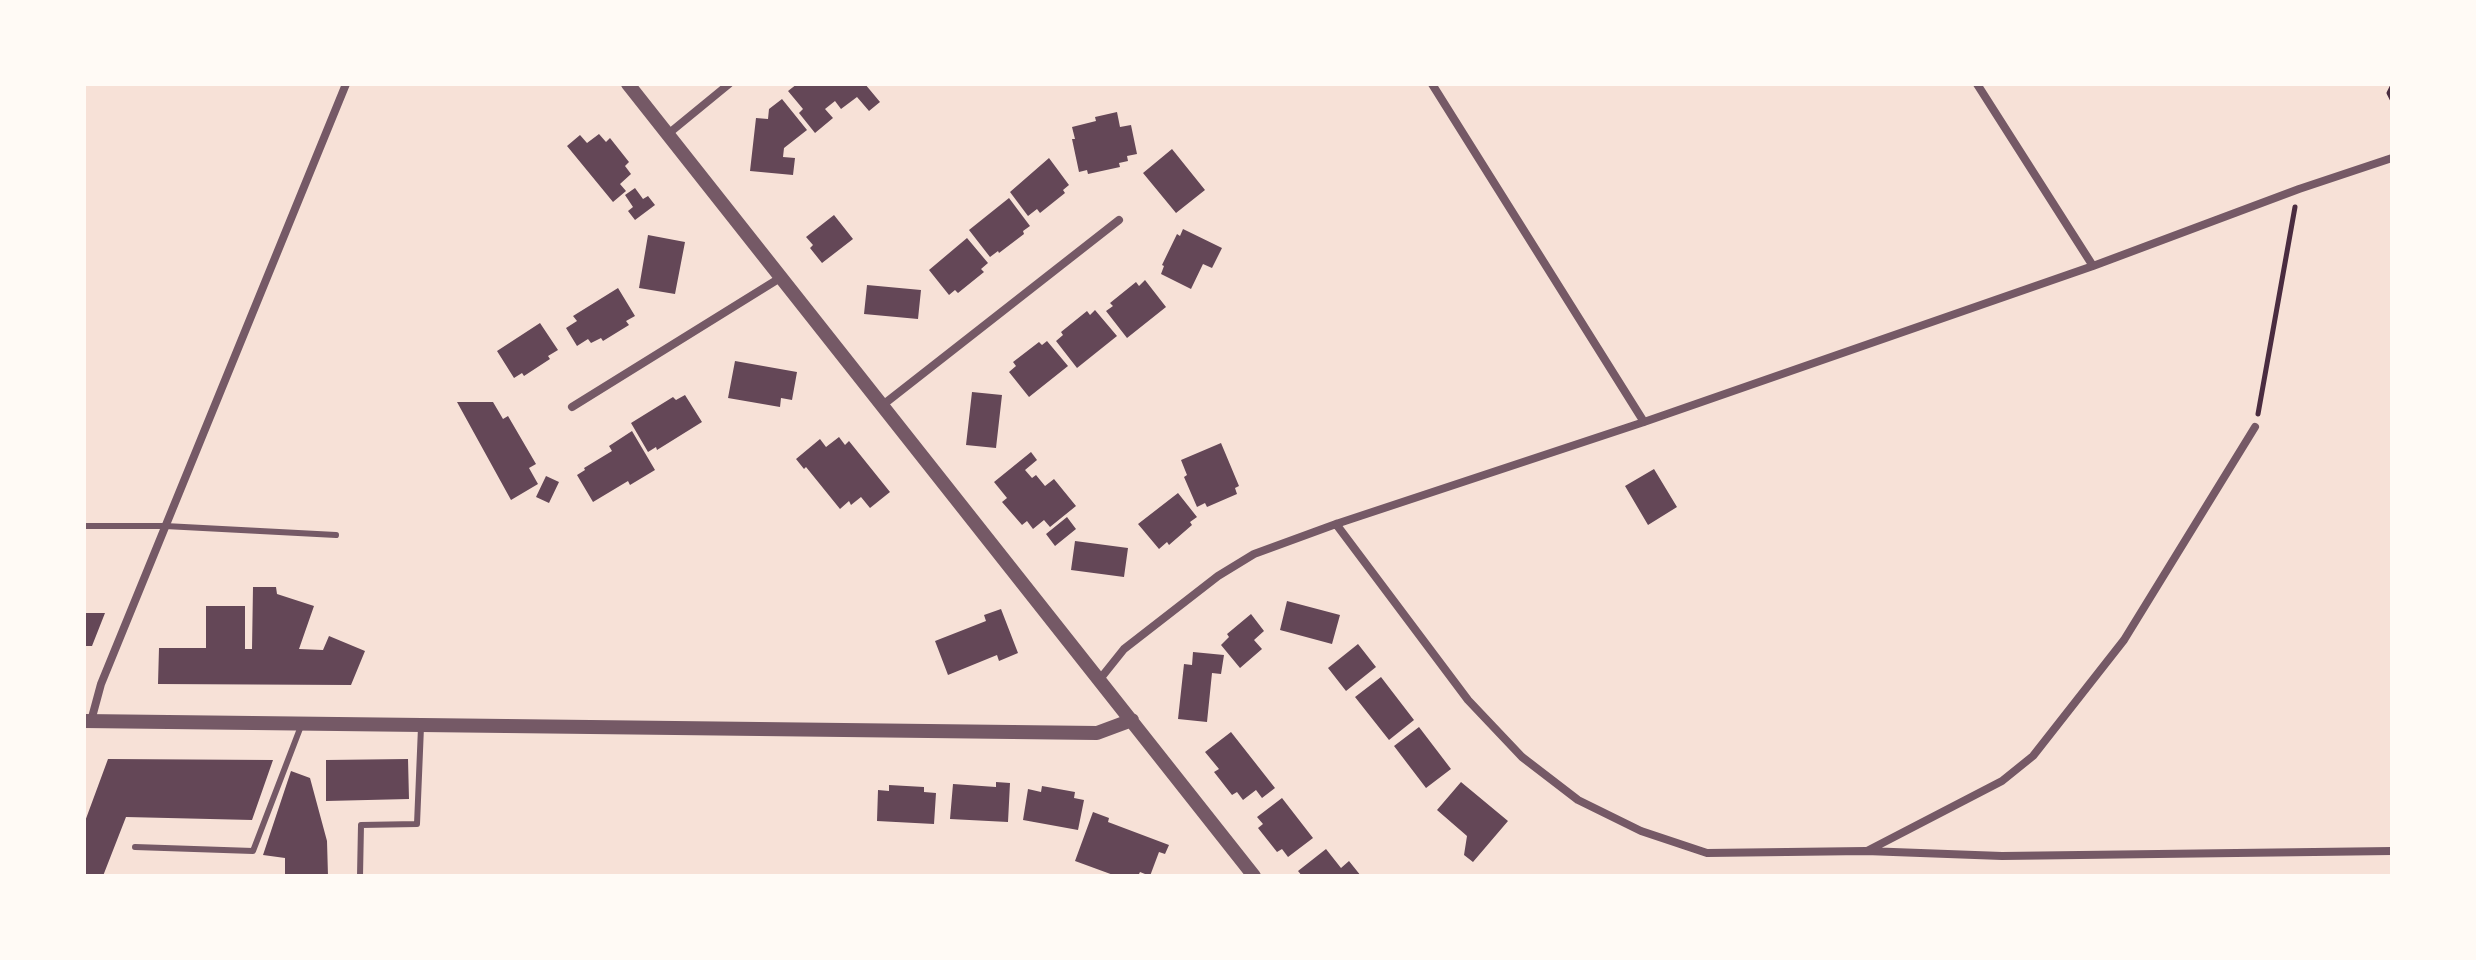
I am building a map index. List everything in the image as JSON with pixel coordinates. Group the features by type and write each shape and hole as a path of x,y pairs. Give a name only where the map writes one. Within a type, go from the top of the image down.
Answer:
{"street":[{"path":"346,84 87,721 1097,733 1132,720"},
{"path":"628,84 780,278 884,404 1254,876"},
{"path":"668,134 729,84"},
{"path":"1432,84 1644,422"},
{"path":"1977,84 2093,266"},
{"path":"1100,679 1124,649 1218,576 1254,554 2093,266 2299,189 2392,158"},
{"path":"884,404 1119,220"},
{"path":"572,407 780,278"},
{"path":"1866,851 2002,781 2033,756 2124,640 2255,427"},
{"path":"1336,524 1468,700 1522,757 1578,800 1641,831 1707,853 1866,851 2002,856 2392,851"}],"lane":[{"path":"84,526 165,526 336,535"},
{"path":"135,847 253,851 302,723"},
{"path":"360,876 361,825 417,824 421,725"}],"path":[{"path":"2392,87 2389,93 2392,99"},
{"path":"2255,427 2299,189"}],"building":[{"path":"797,84 865,84 880,102 869,111 857,97 841,109 835,101 825,109 833,118 815,133 799,113 803,109 788,91"},
{"path":"782,99 807,130 784,148 783,157 795,158 793,175 750,171 756,118 768,119 769,109"},
{"path":"1117,112 1120,127 1131,125 1137,154 1127,156 1128,161 1119,163 1120,167 1088,174 1087,170 1079,172 1072,127"},
{"path":"599,134 606,142 610,138 629,162 625,166 631,174 620,184 626,191 613,202 567,146 580,135 587,143"},
{"path":"1172,149 1205,190 1176,213 1143,173"},
{"path":"1049,158 1069,185 1063,190 1065,193 1040,213 1037,209 1028,216 1010,192"},
{"path":"635,188 643,199 648,196 655,205 635,220 628,211 633,207 625,195"},
{"path":"1009,198 1030,226 1023,231 1024,234 990,257 969,230"},
{"path":"834,215 853,239 822,263 806,237"},
{"path":"1183,229 1222,248 1212,268 1203,264 1191,289 1161,274 1162,265 1177,234 1180,236"},
{"path":"648,235 685,242 675,294 639,288"},
{"path":"967,238 988,263 981,269 984,272 958,293 955,290 949,295 929,270"},
{"path":"1145,280 1166,307 1127,338 1106,311 1113,306 1110,303 1136,282 1139,286"},
{"path":"867,285 921,290 918,319 864,314"},
{"path":"618,288 635,316 626,321 629,325 603,341 601,338 591,343 588,339 577,346 566,328 577,321 573,316"},
{"path":"1095,310 1117,336 1077,368 1056,341 1063,335 1061,332 1087,311 1090,315"},
{"path":"540,323 558,350 524,376 522,373 514,378 497,351"},
{"path":"1047,341 1068,366 1029,397 1009,372 1016,366 1013,362 1039,342 1042,345"},
{"path":"735,361 797,372 792,400 781,398 780,407 728,398"},
{"path":"972,392 1002,395 996,448 966,445"},
{"path":"685,395 702,422 657,450 656,447 648,452 631,423 673,397 676,400"},
{"path":"457,402 493,402 503,419 508,416 536,464 529,468 538,484 511,500"},
{"path":"632,431 655,470 630,485 628,481 593,502 577,475 612,451 609,446"},
{"path":"839,437 845,445 849,441 890,492 870,508 861,497 851,505 849,501 840,509 796,459 820,439 826,447"},
{"path":"1221,443 1239,486 1235,488 1237,494 1207,507 1205,503 1197,507 1184,477 1187,475 1181,460"},
{"path":"1031,452 1037,460 1025,470 1032,478 1036,475 1045,486 1054,479 1076,506 1050,527 1044,520 1033,529 1027,521 1022,525 1002,502 1007,498 994,482"},
{"path":"1654,469 1677,507 1648,525 1625,486"},
{"path":"546,476 559,482 549,503 536,497"},
{"path":"1178,493 1197,517 1169,545 1167,542 1159,549 1138,524"},
{"path":"1067,517 1076,529 1055,546 1046,534"},
{"path":"1075,541 1128,548 1124,577 1071,570"},
{"path":"253,587 276,587 277,594 314,606 299,649 323,650 329,636 365,651 351,685 158,684 159,648 206,648 206,606 245,606 245,649 252,649"},
{"path":"1287,601 1340,615 1332,644 1280,630"},
{"path":"1001,609 1018,653 999,661 997,655 948,675 935,641 986,621 984,615"},
{"path":"84,613 105,613 92,646 84,646"},
{"path":"1251,614 1264,631 1254,640 1262,649 1240,668 1221,645 1229,637 1227,634"},
{"path":"1358,644 1376,667 1346,691 1328,668"},
{"path":"1193,652 1224,655 1221,674 1212,673 1207,722 1178,719 1184,664 1192,665"},
{"path":"1381,677 1414,720 1389,740 1355,697"},
{"path":"1419,727 1451,769 1426,788 1394,746"},
{"path":"1231,732 1275,788 1262,798 1256,790 1243,800 1237,792 1232,795 1214,772 1219,769 1205,752"},
{"path":"108,759 273,760 252,820 126,817 103,876 84,876 84,824"},
{"path":"408,759 409,799 326,801 326,760"},
{"path":"291,771 310,778 327,841 328,876 285,876 285,858 263,855"},
{"path":"996,782 1010,783 1008,822 950,819 953,784 996,787"},
{"path":"1461,782 1508,821 1473,862 1464,855 1467,836 1437,810"},
{"path":"889,785 924,787 924,792 936,793 934,824 877,821 878,790 889,791"},
{"path":"1042,786 1075,792 1074,798 1084,800 1078,830 1023,820 1028,789 1041,792"},
{"path":"1282,798 1313,838 1288,857 1282,849 1277,852 1258,828 1263,824 1257,817"},
{"path":"1093,812 1109,818 1108,822 1169,845 1165,854 1159,852 1150,876 1140,872 1138,876 1116,876 1075,861"},
{"path":"1326,849 1341,868 1349,861 1361,876 1302,876 1298,871"}]}
